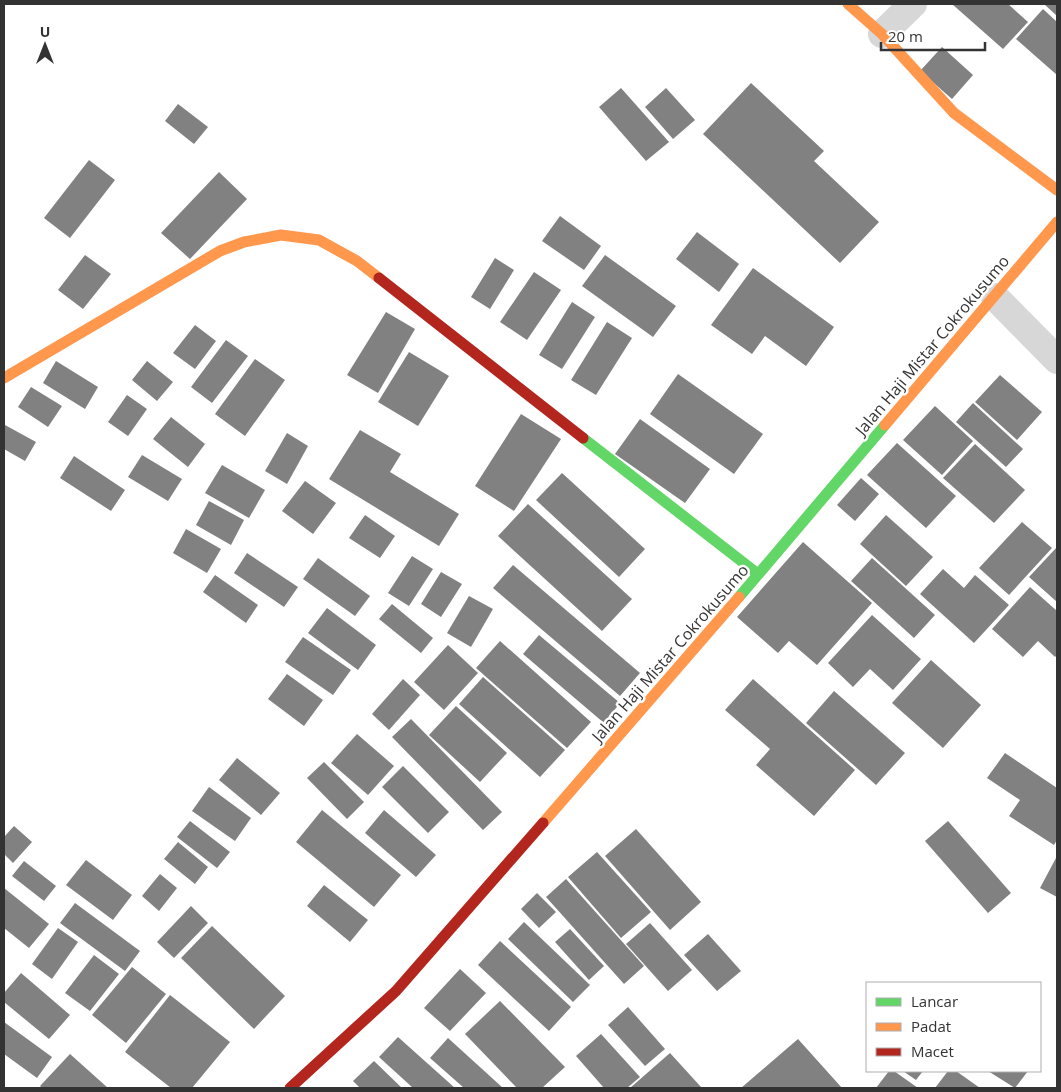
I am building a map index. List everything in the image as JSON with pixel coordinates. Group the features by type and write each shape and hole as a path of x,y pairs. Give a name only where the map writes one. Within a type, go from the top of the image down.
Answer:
{"street":[{"path":"848,4 882,34 954,114 1057,190"},
{"path":"882,34 913,4"},
{"name":"Jalan Haji Mistar Cokrokusumo","path":"290,1088 396,991 665,684 1057,222"},
{"path":"4,378 220,251 244,242 281,236 319,240 357,261 758,574"},
{"path":"995,297 1057,360"}],"building":[{"path":"952,4 1008,4 1028,22 1003,49"},
{"path":"1044,4 1057,4 1057,16"},
{"path":"1043,9 1057,22 1057,75 1016,39"},
{"path":"942,47 973,75 952,99 920,71"},
{"path":"751,83 824,151 814,161 879,222 840,263 703,134"},
{"path":"621,88 669,142 646,161 599,107"},
{"path":"666,88 695,120 673,139 645,107"},
{"path":"178,104 208,127 194,144 165,121"},
{"path":"89,160 115,180 70,238 44,218"},
{"path":"219,172 247,199 190,259 161,233"},
{"path":"560,216 601,246 584,270 542,241"},
{"path":"697,232 739,264 719,292 676,259"},
{"path":"85,255 111,274 83,309 58,290"},
{"path":"605,255 676,306 653,337 582,286"},
{"path":"495,258 514,270 490,309 471,297"},
{"path":"753,268 834,327 806,366 765,336 752,354 711,325"},
{"path":"534,272 561,290 527,340 500,322"},
{"path":"572,302 595,317 562,369 539,355"},
{"path":"386,312 415,329 378,393 347,375"},
{"path":"607,322 632,338 596,395 571,380"},
{"path":"195,325 216,341 195,369 173,353"},
{"path":"226,340 248,356 212,403 191,387"},
{"path":"409,352 449,376 418,426 378,402"},
{"path":"255,359 285,380 245,436 215,414"},
{"path":"56,361 98,387 85,409 43,383"},
{"path":"147,361 173,382 157,401 132,380"},
{"path":"678,374 763,434 734,474 650,414"},
{"path":"1000,375 1042,412 1017,440 975,402"},
{"path":"31,387 62,406 48,427 18,407"},
{"path":"127,395 147,409 128,436 108,422"},
{"path":"973,403 1023,449 1006,467 956,422"},
{"path":"935,406 973,441 942,475 903,440"},
{"path":"521,414 561,439 514,511 475,486"},
{"path":"171,417 205,444 188,467 153,439"},
{"path":"640,419 710,469 685,503 615,454"},
{"path":"5,425 36,442 25,461 4,449"},
{"path":"360,430 401,454 390,472 459,514 439,546 329,479"},
{"path":"287,433 308,446 287,484 265,471"},
{"path":"897,443 956,496 926,528 867,475"},
{"path":"975,444 1025,490 994,523 943,478"},
{"path":"142,455 182,479 168,501 128,477"},
{"path":"74,456 125,490 111,511 60,478"},
{"path":"222,465 265,490 249,518 205,493"},
{"path":"562,473 645,549 619,577 536,500"},
{"path":"861,478 879,494 855,521 837,505"},
{"path":"305,481 336,503 313,534 282,511"},
{"path":"209,501 244,520 231,545 196,525"},
{"path":"528,504 632,599 602,631 498,536"},
{"path":"365,515 395,536 380,558 349,538"},
{"path":"886,515 933,557 906,586 860,544"},
{"path":"1022,522 1052,548 1009,595 979,568"},
{"path":"186,529 221,549 207,573 173,553"},
{"path":"803,542 872,603 817,665 789,641 778,653 737,617"},
{"path":"1057,547 1057,602 1029,577"},
{"path":"247,553 298,587 284,607 234,573"},
{"path":"412,556 433,569 409,606 388,593"},
{"path":"318,558 370,596 355,616 303,579"},
{"path":"872,558 935,615 914,638 851,581"},
{"path":"513,565 640,673 620,696 493,588"},
{"path":"943,569 964,588 975,575 1009,605 974,643 920,594"},
{"path":"441,572 462,584 441,617 421,604"},
{"path":"215,575 258,605 246,623 203,592"},
{"path":"1030,587 1057,611 1057,655 1055,657 1038,641 1023,657 992,629"},
{"path":"469,596 493,609 471,647 447,633"},
{"path":"392,604 433,638 421,653 379,619"},
{"path":"327,608 376,645 358,670 308,633"},
{"path":"872,615 921,659 893,690 870,669 853,687 828,663"},
{"path":"539,635 620,703 604,723 523,654"},
{"path":"303,637 351,670 333,695 285,662"},
{"path":"500,641 591,722 567,748 476,668"},
{"path":"448,645 478,673 444,710 414,682"},
{"path":"931,660 981,705 943,748 892,703"},
{"path":"287,674 323,700 304,726 268,699"},
{"path":"483,677 565,750 540,777 459,704"},
{"path":"403,679 420,695 389,730 372,714"},
{"path":"753,679 855,770 814,816 756,765 770,749 725,710"},
{"path":"834,691 905,753 876,785 806,723"},
{"path":"456,706 507,753 480,782 429,735"},
{"path":"411,719 502,812 483,830 392,737"},
{"path":"357,734 394,766 368,795 331,763"},
{"path":"1005,753 1057,788 1057,840 1054,845 1009,816 1020,800 987,778"},
{"path":"237,758 280,793 261,815 219,780"},
{"path":"324,762 364,802 347,819 307,778"},
{"path":"403,766 449,812 428,833 382,787"},
{"path":"209,787 251,818 235,841 192,811"},
{"path":"322,810 401,875 374,907 296,842"},
{"path":"384,810 436,855 416,877 365,833"},
{"path":"190,821 230,852 217,868 177,837"},
{"path":"948,821 1011,893 988,913 925,841"},
{"path":"14,826 32,842 13,863 4,854 4,837"},
{"path":"636,829 701,902 670,930 605,856"},
{"path":"178,842 208,867 195,884 164,859"},
{"path":"597,852 651,912 621,938 568,877"},
{"path":"1057,856 1057,897 1040,888"},
{"path":"86,860 132,895 113,920 66,885"},
{"path":"24,861 56,886 44,901 12,876"},
{"path":"160,874 177,888 159,911 142,896"},
{"path":"566,879 644,966 624,984 546,897"},
{"path":"324,885 368,920 350,942 307,906"},
{"path":"4,888 49,924 29,948 4,928"},
{"path":"537,893 556,912 539,928 521,909"},
{"path":"75,903 140,951 125,971 60,923"},
{"path":"191,906 208,923 174,958 157,942"},
{"path":"524,922 590,985 573,1002 508,939"},
{"path":"650,923 692,970 668,991 626,944"},
{"path":"212,926 285,996 254,1029 181,958"},
{"path":"58,928 78,942 52,979 32,964"},
{"path":"570,929 604,966 589,980 555,942"},
{"path":"708,934 741,971 717,991 684,955"},
{"path":"500,941 571,1007 549,1031 478,965"},
{"path":"94,955 119,974 90,1011 65,993"},
{"path":"132,967 166,994 126,1043 92,1015"},
{"path":"460,969 486,993 450,1031 424,1008"},
{"path":"21,973 70,1015 49,1039 4,1002 4,993"},
{"path":"170,995 230,1042 192,1088 171,1088 125,1052"},
{"path":"500,1001 565,1067 542,1088 517,1088 465,1034"},
{"path":"628,1007 665,1049 645,1066 608,1025"},
{"path":"4,1022 52,1057 37,1078 4,1054"},
{"path":"601,1034 640,1077 627,1088 604,1088 576,1056"},
{"path":"398,1037 455,1088 413,1088 379,1057"},
{"path":"448,1038 503,1088 464,1088 430,1058"},
{"path":"798,1039 842,1088 741,1088"},
{"path":"670,1053 701,1087 630,1088"},
{"path":"70,1054 108,1088 42,1088 40,1086"},
{"path":"374,1061 402,1088 360,1088 353,1081"},
{"path":"888,1072 895,1072 918,1088 876,1088"},
{"path":"904,1072 922,1072 916,1080"},
{"path":"947,1072 957,1072 980,1088 935,1088"},
{"path":"990,1072 1027,1072 1015,1088"}],"traffic: fast":[{"path":"739,597 885,425"},
{"path":"583,438 758,574"}],"traffic: slow":[{"path":"848,4 882,34 954,113 1057,190"},
{"path":"885,425 1057,222"},
{"path":"4,378 220,251 244,242 281,235 319,240 357,261 379,278"},
{"path":"543,823 739,597"}],"traffic: jam":[{"path":"379,278 583,438"},
{"path":"290,1088 396,991 543,823"}]}
